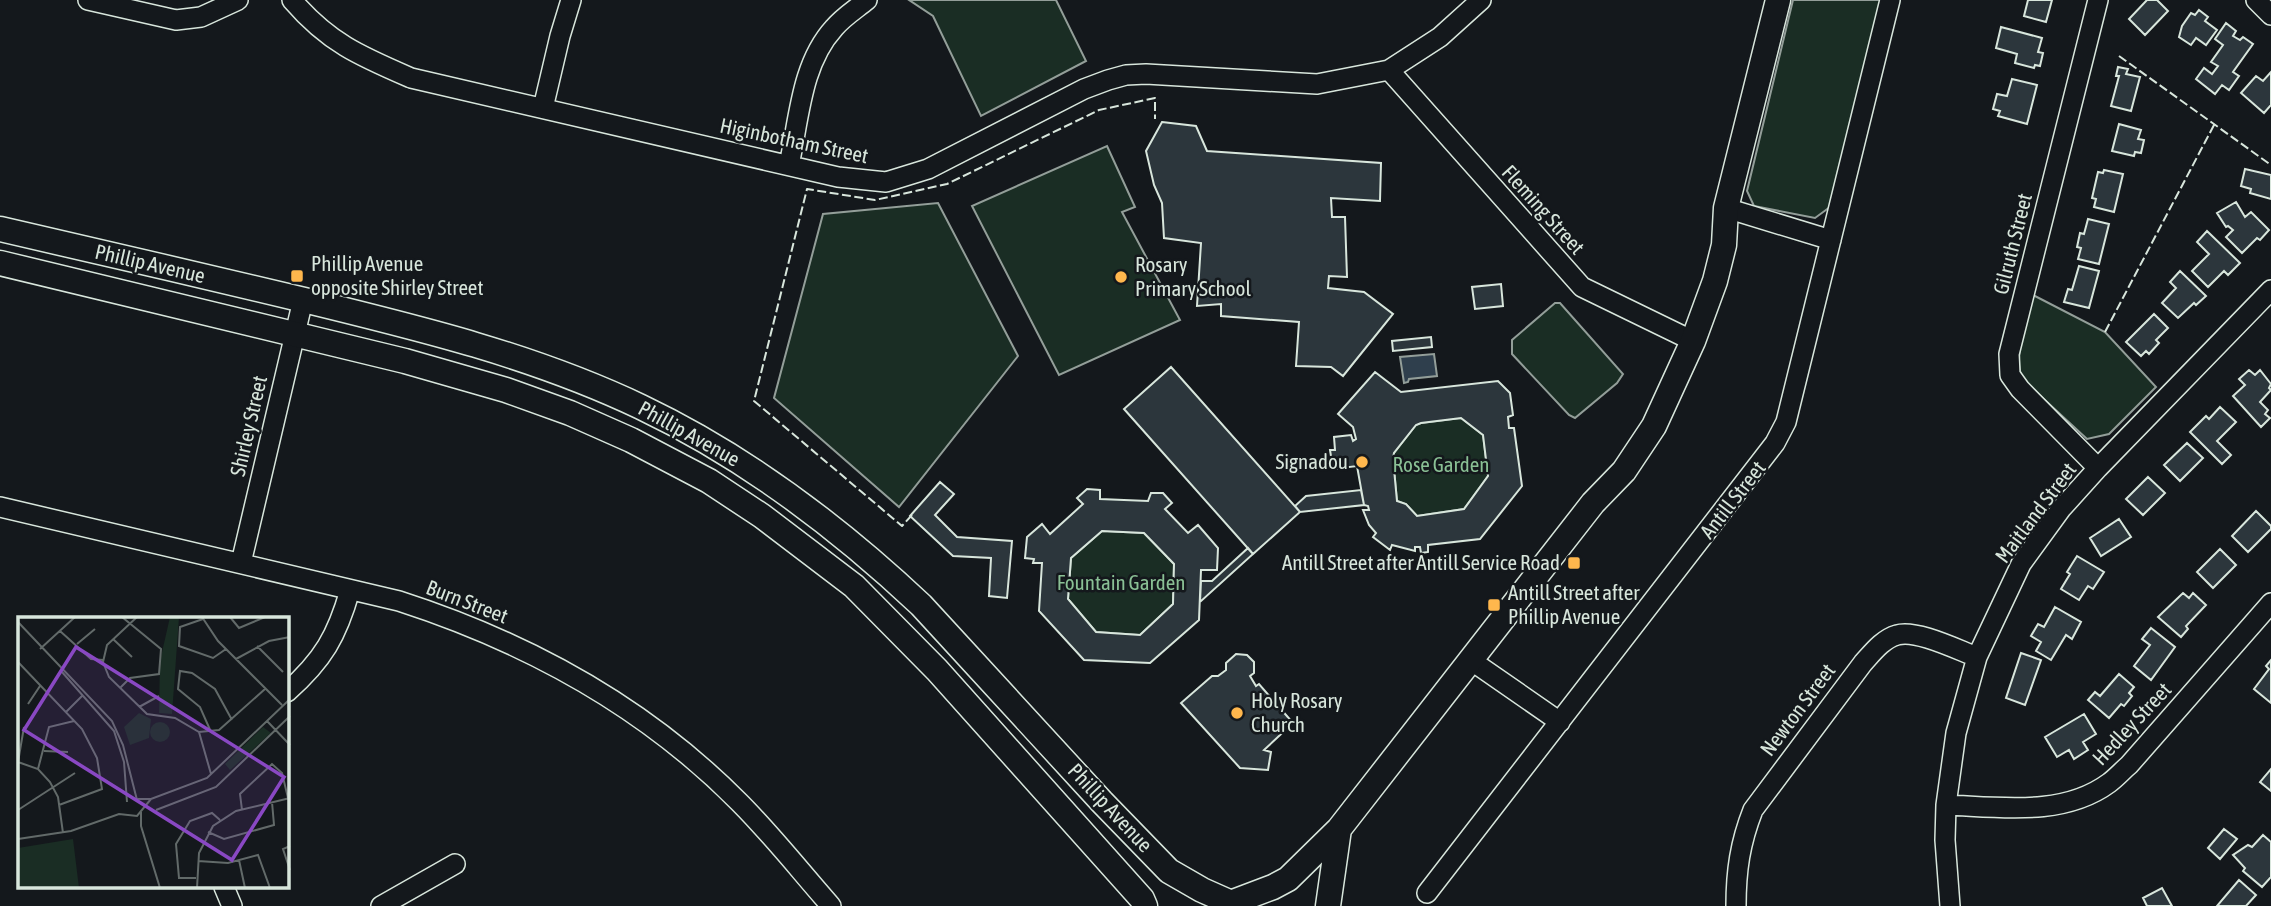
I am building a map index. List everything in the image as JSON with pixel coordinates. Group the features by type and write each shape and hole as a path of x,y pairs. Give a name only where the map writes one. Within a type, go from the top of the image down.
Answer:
{"main road":[{"path":"1226,903 1288,879 1339,829 1593,503 1624,471 1654,426 1686,339 1715,281 1724,245 1726,208 1777,0"},
{"name":"Phillip Avenue","path":"0,229 397,322 513,356 571,377 641,407 683,429 783,489 848,539 921,605 1102,802 1170,870 1226,903 1253,901 1271,906"},
{"name":"Phillip Avenue","path":"0,263 405,360 481,382 569,413 631,440 709,481 762,516 854,586 937,670 1142,899 1145,906"},
{"path":"1328,906 1339,829"}],"street":[{"path":"88,0 176,20 201,17 238,0"},
{"name":"Higinbotham Street","path":"292,0 330,38 368,60 411,78 838,177 886,182 928,169 1084,89 1126,75 1317,83 1389,70 1440,37 1475,2"},
{"path":"543,108 559,36 571,0"},
{"path":"789,165 807,75 818,50 834,27 867,0"},
{"name":"Antill Street","path":"1427,894 1775,443 1786,422 1890,0"},
{"name":"Gilruth Street","path":"2098,0 2009,354 2010,375 2020,389 2098,468"},
{"path":"2256,0 2271,15"},
{"name":"Fleming Street","path":"1389,70 1582,287 1686,339"},
{"path":"1726,208 1831,240"},
{"name":"Maitland Street","path":"1950,906 1945,839 1946,805 1955,733 1978,657 2021,564 2061,509 2098,468 2271,290"},
{"name":"Shirley Street","path":"241,563 303,300"},
{"name":"Burn Street","path":"0,508 399,601 511,643 573,675 676,745 740,803 831,906"},
{"path":"289,690 334,638 350,590"},
{"name":"Hedley Street","path":"1946,805 2036,809 2078,799 2109,784 2129,765 2271,603"},
{"name":"Newton Street","path":"1735,906 1736,875 1742,837 1753,810 1855,674 1880,645 1899,634 1920,636 1978,657"},
{"path":"1472,661 1560,722"},
{"path":"381,906 455,864"},
{"path":"225,888 232,906"}],"green space":[{"path":"909,0 1056,0 1086,61 981,116 933,16"},
{"path":"1793,0 1881,0 1830,207 1815,218 1754,206 1747,191"},
{"path":"1107,146 1135,207 1122,212 1180,320 1059,375 972,206"},
{"path":"938,203 1018,356 899,507 774,398 823,214"},
{"path":"2033,295 2105,332 2156,387 2109,434 2087,439 2022,379 2020,347"},
{"path":"1555,303 1560,303 1623,374 1617,383 1575,418 1569,415 1512,354 1512,340"},
{"name":"Rose Garden","path":"1461,418 1483,435 1488,476 1464,509 1417,516 1406,504 1397,501 1394,453 1416,425"},
{"name":"Fountain Garden","path":"1102,531 1144,533 1174,564 1173,604 1140,635 1096,632 1068,599 1071,558"}],"water":[{"path":"1434,354 1437,376 1409,379 1404,383 1400,357"}],"building":[{"path":"2028,0 2052,0 2046,22 2024,16"},
{"path":"2147,0 2157,0 2168,11 2145,35 2129,19"},
{"path":"2199,10 2208,17 2205,21 2217,30 2206,45 2196,38 2191,45 2179,37 2182,26 2191,13 2195,15"},
{"path":"2226,23 2236,31 2233,36 2240,40 2243,37 2253,44 2233,72 2239,76 2229,90 2222,85 2215,94 2196,79 2204,68 2212,74 2218,66 2211,62 2223,45 2215,39"},
{"path":"2001,27 2042,38 2038,52 2043,53 2040,66 2035,65 2034,68 2015,63 2017,54 1996,48"},
{"path":"2118,67 2128,69 2126,74 2140,77 2131,111 2111,106 2119,76 2116,76"},
{"path":"2271,72 2271,105 2264,113 2241,93 2256,76 2263,81"},
{"path":"2012,79 2037,85 2027,124 1998,116 2000,111 1993,109 1997,94 2007,96"},
{"path":"1162,122 1196,126 1207,151 1381,163 1380,201 1331,198 1332,217 1345,217 1347,277 1329,276 1328,288 1364,292 1393,314 1343,376 1331,367 1296,366 1299,322 1221,316 1221,304 1197,306 1201,243 1164,238 1162,203 1154,185 1146,151"},
{"path":"2119,124 2141,130 2138,139 2144,140 2141,153 2135,152 2134,156 2112,151"},
{"path":"2245,169 2271,175 2271,199 2250,193 2251,189 2241,186"},
{"path":"2104,170 2123,174 2114,212 2094,207 2096,199 2092,198 2098,172 2103,173"},
{"path":"2236,202 2245,217 2251,212 2269,230 2242,253 2226,237 2233,230 2226,227 2217,213"},
{"path":"2088,219 2109,224 2099,264 2078,259 2081,248 2077,247 2080,233 2084,234"},
{"path":"2207,231 2240,263 2228,275 2224,271 2208,287 2192,271 2209,254 2197,242"},
{"path":"2079,266 2099,271 2089,308 2064,302 2068,289 2072,290"},
{"path":"2180,271 2206,296 2178,318 2162,303 2176,288 2170,282"},
{"path":"1501,284 1503,306 1475,309 1472,287"},
{"path":"2154,314 2168,328 2156,340 2159,343 2149,354 2146,351 2141,356 2126,342"},
{"path":"1431,337 1432,347 1393,351 1392,341"},
{"path":"1171,367 1300,512 1253,554 1124,409"},
{"path":"2249,370 2255,375 2260,370 2271,384 2271,390 2260,402 2268,410 2265,414 2270,418 2261,427 2233,396 2245,385 2239,379"},
{"name":"Signadou","path":"1375,372 1401,392 1498,381 1510,393 1513,415 1508,417 1509,428 1514,428 1522,486 1480,539 1428,545 1428,552 1421,553 1420,547 1415,547 1415,551 1392,545 1390,550 1373,537 1376,533 1369,525 1363,510 1369,510 1368,506 1364,505 1357,466 1333,469 1330,450 1335,450 1334,437 1351,435 1353,441 1356,439 1353,427 1338,414","holes":["1461,418 1483,435 1488,476 1464,509 1417,516 1406,504 1397,501 1394,453 1416,425"]},
{"path":"2220,407 2236,422 2217,441 2231,455 2222,464 2190,432 2206,416 2209,419"},
{"path":"2187,443 2203,458 2180,481 2164,465"},
{"path":"2148,477 2165,493 2143,515 2126,499"},
{"path":"940,482 954,494 935,515 957,537 1012,541 1007,598 989,596 991,558 953,556 910,516"},
{"path":"1087,489 1100,490 1100,499 1148,501 1151,493 1163,493 1172,503 1165,509 1188,533 1198,525 1218,548 1217,570 1201,570 1199,620 1150,663 1084,660 1039,611 1042,563 1033,563 1034,559 1025,558 1027,537 1042,524 1050,534 1083,504 1077,498","holes":["1102,531 1144,533 1174,564 1173,604 1140,635 1096,632 1068,599 1071,558"]},
{"path":"1361,490 1364,505 1300,512 1295,506 1306,496"},
{"path":"2256,511 2271,529 2248,552 2232,536"},
{"path":"2119,519 2131,537 2101,556 2090,538"},
{"path":"1248,548 1253,554 1200,602 1201,581 1212,581"},
{"path":"2220,549 2236,565 2213,588 2197,572"},
{"path":"2077,556 2104,572 2093,589 2088,586 2079,600 2061,589"},
{"path":"2183,593 2189,598 2193,593 2206,605 2186,626 2188,629 2181,637 2158,617"},
{"path":"2055,607 2081,622 2072,639 2066,635 2051,660 2036,651 2041,642 2031,636 2038,624 2044,627"},
{"path":"2151,628 2175,647 2151,680 2134,666 2150,645 2142,639"},
{"path":"2021,653 2041,660 2025,705 2006,698"},
{"name":"Holy Rosary Church","path":"1236,654 1247,655 1254,662 1254,673 1250,676 1256,686 1259,684 1293,723 1264,750 1271,752 1268,770 1240,768 1181,703 1212,676 1218,676 1226,670 1226,663"},
{"path":"2271,660 2271,703 2254,689 2269,669 2266,666"},
{"path":"2119,674 2134,687 2129,693 2132,696 2109,718 2088,700 2095,692 2100,696"},
{"path":"2084,714 2096,734 2083,742 2088,750 2074,759 2069,750 2057,757 2045,737"},
{"path":"2271,769 2271,791 2260,782"},
{"path":"2224,829 2237,839 2220,859 2208,848"},
{"path":"2263,835 2271,842 2271,877 2262,887 2243,871 2245,868 2233,855 2248,845 2252,847"},
{"path":"2239,880 2256,895 2246,906 2217,906"},
{"path":"2162,888 2172,906 2147,906 2143,898"}],"fence":[{"path":"2119,56 2271,165"},
{"path":"912,515 902,526 754,401 807,189 875,200 947,184 1099,110 1155,98 1155,119"},
{"path":"2105,332 2214,125"}],"place":[{"name":"Phillip Avenue opposite Shirley Street","path":"297,276"},
{"name":"Rosary Primary School","path":"1121,277"},
{"name":"Signadou","path":"1362,462"},
{"name":"Antill Street after Antill Service Road","path":"1574,563"},
{"name":"Antill Street after Phillip Avenue","path":"1494,605"},
{"name":"Holy Rosary Church","path":"1237,713"}]}
